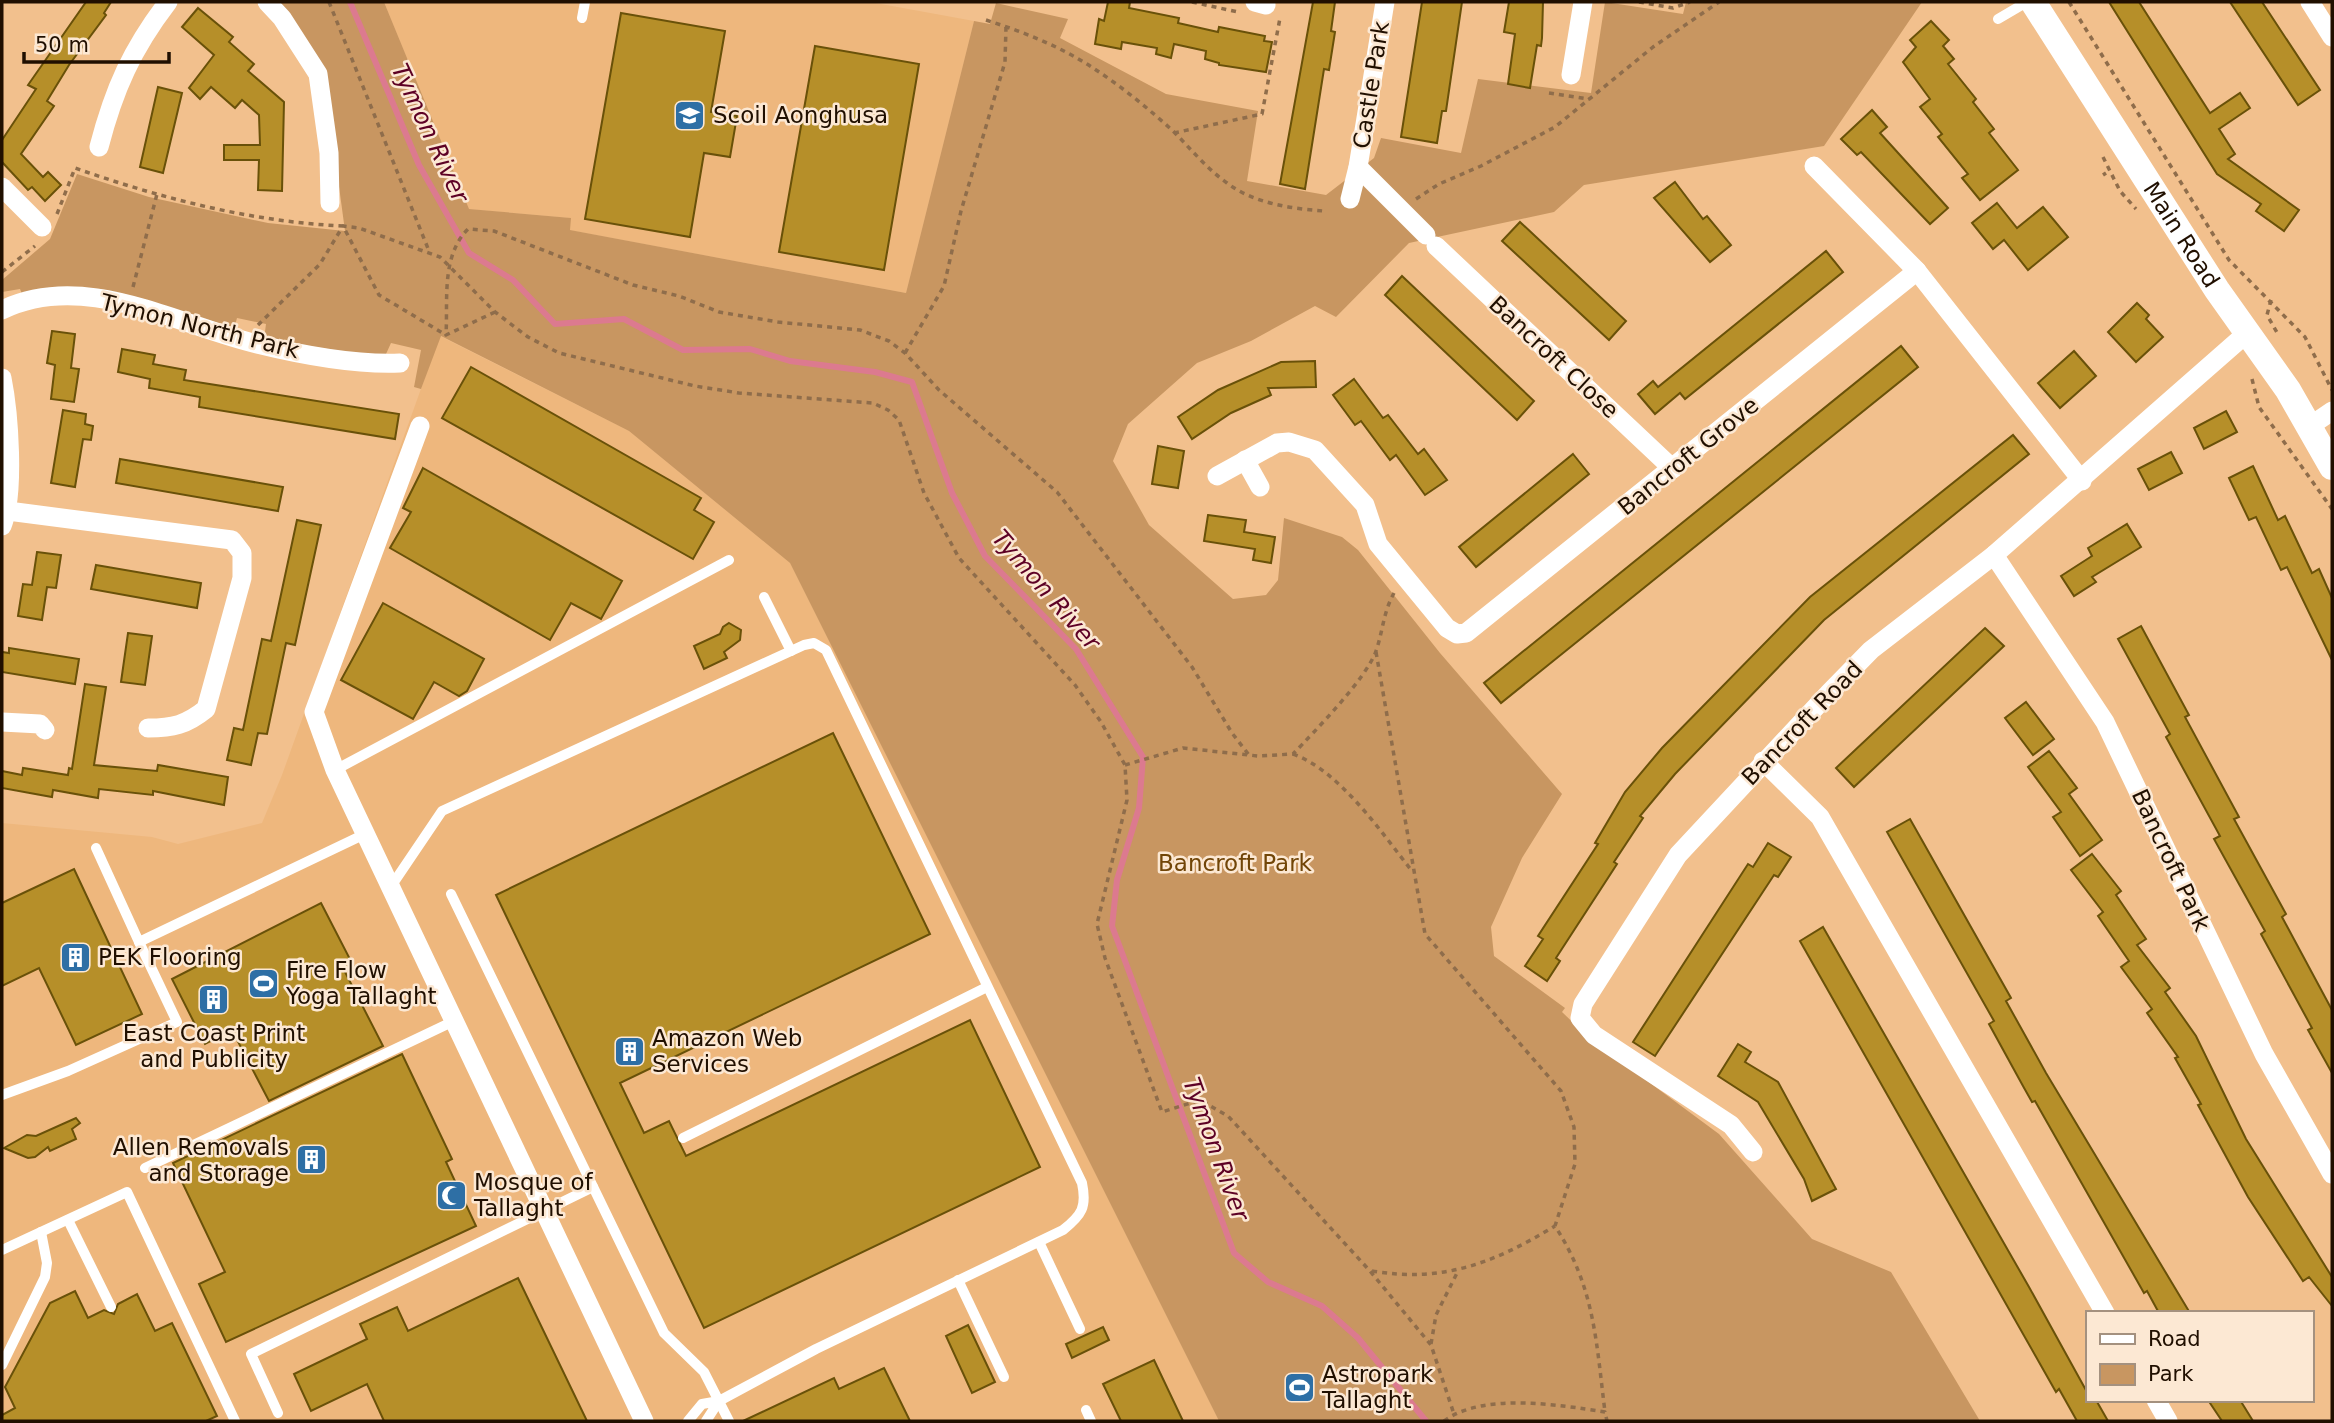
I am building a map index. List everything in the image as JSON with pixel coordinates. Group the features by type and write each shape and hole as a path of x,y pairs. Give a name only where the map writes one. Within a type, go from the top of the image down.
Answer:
{"street":[{"path":"99,147 115,90 140,39 168,2"},
{"path":"267,2 282,18 318,74 329,153 330,203"},
{"name":"Castle Park","path":"1350,199 1358,167 1385,2"},
{"path":"1571,75 1583,2"},
{"name":"Main Road","path":"2033,2 2310,426 2332,467"},
{"path":"2310,2 2332,37"},
{"path":"1814,166 1917,271 2082,481"},
{"name":"Castle Park","path":"1358,167 1431,240"},
{"path":"2,187 42,227"},
{"name":"Bancroft Close","path":"1431,240 1673,468"},
{"name":"Bancroft Grove","path":"1245,460 1277,443 1301,445 1315,450 1365,505 1378,544 1447,628 1457,634 1466,633 1917,271"},
{"name":"Tymon North Park","path":"2,310 37,299 69,295 124,303 242,340 377,365 400,363"},
{"name":"Bancroft Road","path":"1754,1152 1731,1125 1594,1035 1580,1018 1583,1004 1678,855 1763,761 1871,650 1994,555 2082,481 2247,333"},
{"path":"2,378 7,401 5,519 232,540 242,553 242,578 206,709 189,723 174,728 148,728"},
{"path":"2310,426 2332,411"},
{"path":"420,426 314,712 335,770 644,1421"},
{"path":"1217,477 1245,460 1260,486"},
{"name":"Bancroft Park","path":"1994,555 2105,722 2264,1055 2332,1174"},
{"path":"2,722 40,724 45,730"},
{"path":"1763,761 1820,817 2104,1311"},
{"path":"2157,1402 2168,1421"}],"lane":[{"path":"582,18 585,2"},
{"path":"1998,19 2027,2"},
{"path":"335,770 729,560"},
{"path":"764,597 791,651"},
{"path":"390,888 442,811 791,651 814,643 825,650 1082,1183 1086,1202 1080,1217 1039,1242 747,1383 719,1401 702,1404 688,1421"},
{"path":"139,942 365,834"},
{"path":"2,1095 68,1071 177,1022 96,848"},
{"path":"451,894 663,1333 704,1372 729,1421"},
{"path":"683,1138 987,988"},
{"path":"145,1168 454,1021"},
{"path":"278,1413 251,1354 593,1187"},
{"path":"2,1250 127,1192 235,1421"},
{"path":"68,1220 111,1307"},
{"path":"2,1365 45,1277 47,1263 41,1232"},
{"path":"1039,1242 1080,1329"},
{"path":"958,1280 1004,1377"},
{"path":"706,1421 719,1401"},
{"path":"1086,1410 1091,1421"}],"path":[{"path":"330,2 429,251"},
{"path":"1639,2 1690,2"},
{"path":"1416,199 1439,184 1481,166 1555,127 1653,47 1719,2"},
{"path":"2069,2 2229,260 2305,337 2332,390"},
{"path":"1174,133 1262,114 1282,19"},
{"path":"986,20 1029,34 1093,68 1174,133 1190,152 1229,185 1274,203 1324,211"},
{"path":"905,353 944,286 961,211 1005,62 1006,26"},
{"path":"1549,93 1589,99"},
{"path":"75,168 157,194 276,220 359,228 429,251 449,264 495,312 528,337 559,352 695,386 739,393 873,403 888,410 904,430 928,502 959,558 1075,685 1101,722 1125,765 1127,800 1097,924 1105,958 1163,1112 1200,1100 1228,1116 1370,1271 1431,1345 1454,1414"},
{"path":"131,296 157,194"},
{"path":"343,226 379,295 446,335"},
{"path":"242,340 320,264 343,226"},
{"path":"446,335 449,264 453,249 468,229 494,230 622,282 680,296 719,312 778,322 860,330 889,341 905,353 939,390 1057,492 1192,667 1231,733 1249,755"},
{"path":"2233,272 2238,269"},
{"path":"2270,300 2267,315 2280,337"},
{"path":"446,335 495,312"},
{"path":"2250,372 2259,407 2332,509"},
{"path":"1370,1271 1408,1277 1458,1271 1521,1246 1555,1226 1575,1164 1574,1127 1561,1091 1425,934 1376,652 1381,624 1396,591"},
{"path":"1293,754 1320,727 1376,652"},
{"path":"1125,765 1183,748 1249,755 1293,754 1313,761 1355,802 1413,873"},
{"path":"1555,1226 1581,1274 1591,1304 1607,1421"},
{"path":"1431,1345 1436,1315 1458,1271"},
{"path":"1444,1421 1454,1414 1492,1405 1539,1404 1605,1412"}],"shaded area":[{"name":"Scoil Aonghusa","path":"384,2 870,2 974,21 906,293 569,230 570,218 468,209"},
{"path":"440,336 629,431 790,563 1219,1421 2,1421 2,823 152,837 178,844 262,823 282,775"}],"green space":[{"name":"Bancroft Park","path":"274,2 384,2 469,209 571,218 570,230 906,293 974,21 990,24 996,3 1068,19 1060,38 1166,94 1258,111 1247,181 1326,195 1374,158 1381,138 1461,153 1478,79 1591,93 1605,2 1683,14 1686,2 1922,2 1824,146 1584,185 1554,212 1409,243 1336,317 1315,306 1251,341 1197,363 1128,424 1113,461 1149,525 1233,599 1266,595 1278,580 1284,518 1342,537 1358,550 1440,653 1562,794 1522,858 1491,927 1494,956 1565,1008 1562,1012 1588,1037 1719,1134 1812,1239 1891,1272 1980,1421 1219,1421 790,563 629,431 441,336 421,389 414,387 421,350 391,343 386,354 378,357 264,339 266,324 237,318 233,333 106,290 76,287 22,294 20,289 2,292 2,280 50,239 77,174 149,197 268,223 345,231 324,75"}],"building":[{"path":"86,2 111,2 104,13 106,15 69,65 47,101 54,106 21,154 43,177 48,172 61,185 45,201 32,187 28,190 2,162 2,140 36,89 28,85"},
{"path":"1108,2 1130,2 1129,8 1179,18 1178,23 1218,32 1219,27 1265,36 1264,41 1272,42 1266,72 1219,65 1205,59 1206,51 1174,44 1171,58 1156,54 1157,48 1122,42 1121,49 1095,44 1099,19 1104,21"},
{"path":"1313,2 1335,2 1331,31 1335,32 1329,70 1324,69 1305,189 1280,184"},
{"path":"1422,2 1462,2 1446,111 1442,111 1437,143 1401,137"},
{"path":"1509,2 1543,2 1541,46 1537,45 1530,88 1508,84 1515,34 1504,32"},
{"path":"2109,2 2139,2 2210,113 2240,93 2250,108 2219,129 2235,154 2228,159 2299,210 2284,231 2256,211 2261,204 2217,174"},
{"path":"2230,2 2262,2 2320,90 2298,105"},
{"path":"198,8 233,37 229,42 254,64 248,71 284,102 282,191 258,190 259,160 224,160 224,145 260,145 259,115 242,100 235,108 211,87 200,99 189,88 214,55 182,27"},
{"path":"621,13 725,31 711,112 737,116 730,157 704,153 690,237 585,219"},
{"path":"1931,21 1949,40 1943,46 1954,59 1948,64 1976,99 1973,102 1994,129 1989,133 2018,170 1980,200 1962,178 1968,174 1938,137 1942,134 1920,107 1930,99 1903,62 1916,47 1910,40"},
{"path":"815,46 919,64 884,270 779,252"},
{"path":"158,87 182,93 163,173 140,167"},
{"path":"1872,110 1887,127 1880,133 1948,208 1930,224 1861,152 1857,155 1841,139"},
{"path":"1675,182 1703,219 1707,216 1731,245 1710,262 1654,198"},
{"path":"1997,203 2017,228 2043,207 2068,237 2028,270 2004,240 1993,249 1972,223"},
{"path":"1520,222 1626,321 1609,340 1502,241"},
{"path":"1826,251 1843,272 1685,399 1680,393 1655,414 1638,394 1653,381 1658,387"},
{"path":"1402,276 1534,401 1517,420 1385,295"},
{"path":"2137,303 2149,315 2146,319 2163,337 2136,362 2108,332"},
{"path":"52,331 75,334 71,368 79,369 74,402 51,399 55,365 47,363"},
{"path":"1901,346 1918,367 1501,703 1484,683"},
{"path":"122,349 155,355 153,364 186,370 184,380 399,414 395,439 199,407 200,397 149,388 150,379 118,372"},
{"path":"2074,351 2096,376 2060,408 2038,383"},
{"path":"1315,361 1316,387 1268,388 1271,395 1231,413 1192,439 1178,417 1218,390 1281,362"},
{"path":"471,367 701,498 694,510 714,522 693,559 442,418"},
{"path":"1354,379 1383,418 1388,415 1418,454 1424,449 1447,480 1425,495 1396,455 1390,460 1361,421 1355,425 1333,395"},
{"path":"63,410 86,414 85,424 93,426 91,440 83,439 75,487 51,483"},
{"path":"2226,411 2237,432 2204,449 2194,428"},
{"path":"2013,435 2029,454 1824,620 1675,774 1640,816 1643,818 1614,862 1617,864 1556,958 1560,961 1547,981 1525,966 1543,939 1538,936 1598,844 1595,843 1625,792 1662,748 1810,597"},
{"path":"1158,446 1184,451 1178,488 1152,484"},
{"path":"2171,452 2182,473 2149,490 2138,469"},
{"path":"1573,454 1589,474 1476,567 1459,547"},
{"path":"120,459 283,487 278,511 116,483"},
{"path":"2253,466 2278,520 2285,516 2312,573 2319,569 2332,598 2332,660 2287,567 2281,570 2256,517 2249,520 2229,478"},
{"path":"423,468 622,581 601,619 571,603 550,640 390,548 411,512 403,508"},
{"path":"1208,515 1246,520 1244,532 1275,537 1271,563 1253,560 1255,549 1204,541"},
{"path":"297,520 321,525 295,645 286,643 267,734 258,733 251,765 227,760 234,728 243,730 262,639 271,641"},
{"path":"2127,524 2141,547 2092,577 2096,582 2074,596 2061,576 2092,556 2088,548"},
{"path":"37,552 61,555 56,588 47,587 42,620 18,616 23,584 32,585"},
{"path":"96,565 201,583 197,608 91,589"},
{"path":"383,603 484,659 467,691 459,696 434,682 413,719 341,680"},
{"path":"729,623 741,630 740,640 724,652 727,658 704,669 694,646 720,634 723,627"},
{"path":"2141,626 2189,715 2185,717 2239,817 2234,819 2286,914 2282,917 2332,1010 2332,1073 2308,1030 2312,1028 2261,934 2265,931 2214,839 2220,836 2166,737 2170,734 2118,639"},
{"path":"1985,628 2004,646 1854,787 1836,768"},
{"path":"128,633 152,636 145,685 121,682"},
{"path":"9,648 79,659 75,684 2,672 2,652 9,653"},
{"path":"85,684 106,687 94,765 157,771 158,765 228,777 224,805 153,791 153,795 99,789 98,798 53,790 52,797 2,788 2,771 22,775 23,768 68,775 69,768 72,769"},
{"path":"2026,702 2054,739 2033,755 2005,718"},
{"name":"Amazon Web Services","path":"833,733 930,934 620,1083 644,1133 669,1121 686,1156 970,1020 1040,1167 704,1328 496,895"},
{"path":"2049,751 2077,788 2069,794 2102,840 2080,856 2053,817 2061,812 2028,767"},
{"path":"1910,819 2011,998 2006,1001 2046,1073 2189,1311 2158,1311 2147,1291 2144,1293 2035,1101 2032,1102 1989,1024 1994,1021 1887,832"},
{"path":"1768,843 1791,857 1778,877 1774,875 1655,1056 1633,1042 1748,864 1753,867"},
{"path":"2092,854 2121,891 2116,895 2146,939 2137,945 2170,988 2165,992 2196,1036 2246,1139 2332,1277 2332,1306 2309,1277 2303,1281 2248,1197 2198,1105 2201,1104 2175,1058 2178,1057 2147,1013 2152,1009 2121,967 2129,961 2098,916 2103,912 2071,870"},
{"path":"74,869 142,1014 76,1045 39,968 2,986 2,903"},
{"path":"321,903 354,967 345,972 383,1046 269,1101 232,1030 205,1044 172,979"},
{"path":"1823,927 2029,1287 2086,1390 2086,1402 2097,1402 2108,1421 2077,1421 2059,1389 2056,1392 1800,941"},
{"path":"1738,1044 1751,1052 1745,1062 1778,1082 1836,1189 1812,1201 1804,1179 1758,1102 1718,1076"},
{"name":"Allen Removals and Storage","path":"402,1054 452,1159 446,1162 476,1226 226,1342 199,1284 225,1272 173,1163"},
{"path":"76,1118 80,1123 72,1129 76,1139 50,1151 48,1147 35,1157 28,1158 4,1148 27,1135 36,1136"},
{"path":"518,1278 587,1421 384,1421 367,1384 311,1411 294,1374 367,1339 360,1324 397,1307 408,1331"},
{"path":"75,1291 88,1318 104,1310 114,1314 118,1304 137,1294 155,1331 172,1323 217,1416 206,1421 2,1421 2,1415 15,1408 5,1387 50,1303"},
{"path":"968,1325 995,1382 972,1393 946,1336"},
{"path":"1103,1327 1109,1340 1072,1358 1066,1344"},
{"path":"1154,1360 1183,1421 1121,1421 1103,1384"},
{"path":"884,1368 910,1421 743,1421 834,1378 839,1389"},
{"path":"2209,1402 2241,1402 2253,1421 2222,1421"}],"waterway":[{"name":"Tymon River","path":"350,2 419,165 469,253 513,280 555,324 624,319 683,350 750,349 790,361 875,372 912,382 952,493 985,556 1076,649 1143,757 1139,808 1117,880 1112,926 1234,1253 1268,1282 1322,1306 1358,1338 1426,1421"}],"place":[{"name":"Scoil Aonghusa","path":"690,115"},
{"name":"PEK Flooring","path":"75,957"},
{"name":"Fire Flow Yoga Tallaght","path":"263,983"},
{"name":"East Coast Print and Publicity","path":"214,999"},
{"name":"Amazon Web Services","path":"629,1051"},
{"name":"Allen Removals and Storage","path":"312,1160"},
{"name":"Mosque of Tallaght","path":"451,1195"},
{"name":"Astropark Tallaght","path":"1299,1387"}]}
